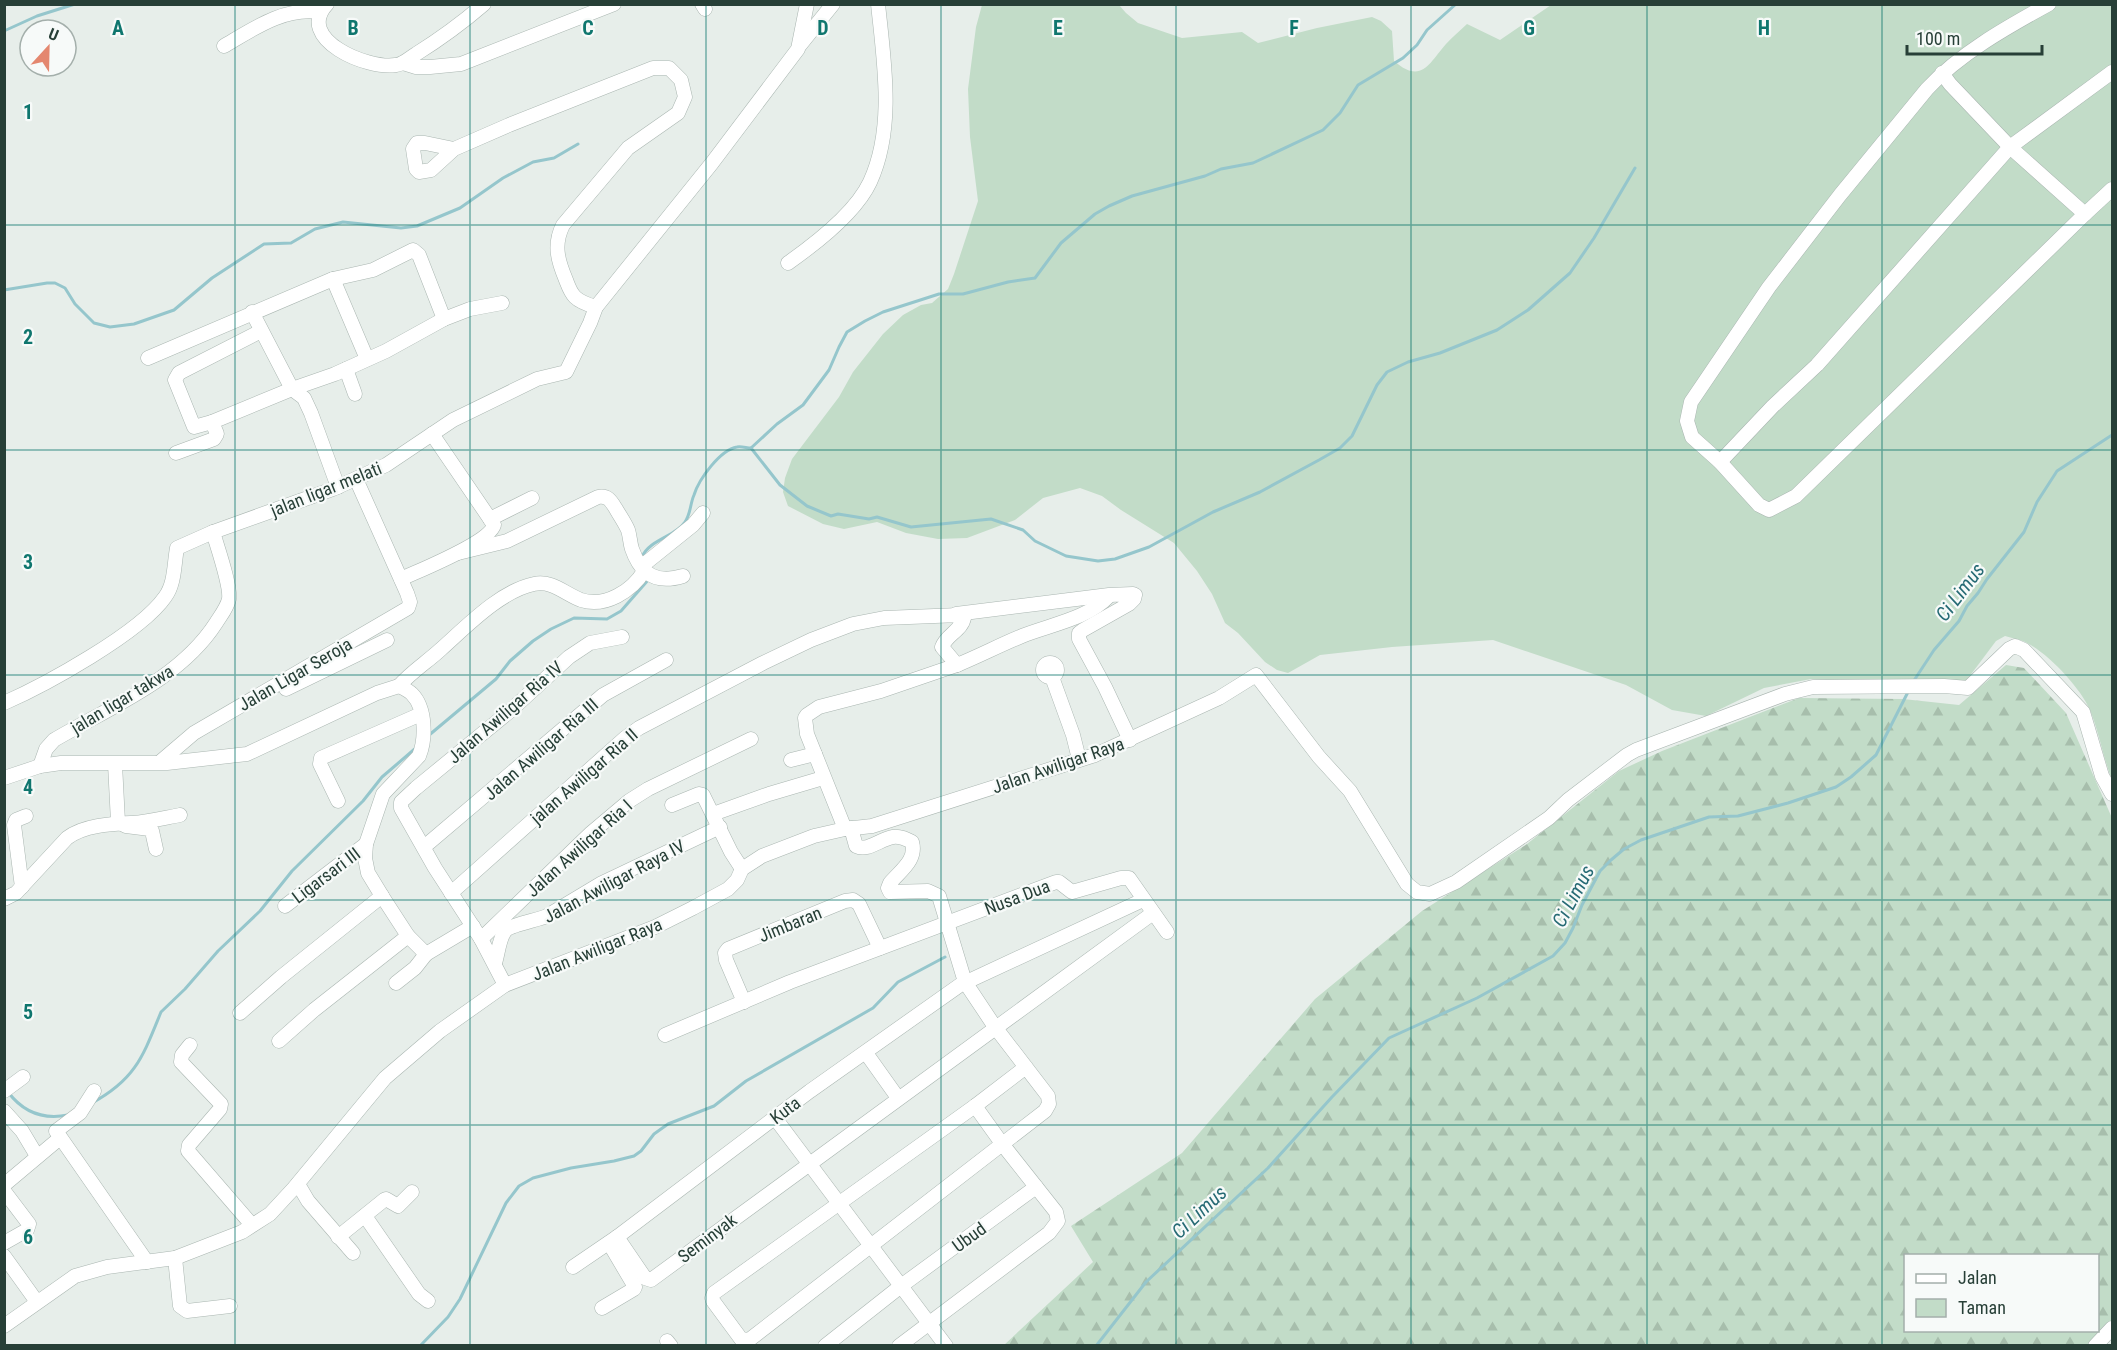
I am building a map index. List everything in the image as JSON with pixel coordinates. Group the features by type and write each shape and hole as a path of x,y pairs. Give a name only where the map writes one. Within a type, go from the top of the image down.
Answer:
{"street":[{"path":"323,8 317,19 320,31 328,43 367,62 394,66 403,63 440,40 484,4"},
{"path":"403,63 430,68 461,64 614,4"},
{"path":"798,49 807,4"},
{"name":"jalan ligar melati","path":"4,703 37,688 104,648 132,628 166,597 173,577 177,549 213,532 338,487 386,465 453,420 510,391 537,379 566,372 596,307 712,163 833,4"},
{"path":"788,263 814,244 846,214 869,184 876,166 885,128 885,66 878,4"},
{"path":"2049,4 2013,24 1942,73 1840,195 1769,287 1691,402 1687,421 1692,437 1720,462 1759,505 1769,510 1796,496 2112,189"},
{"path":"224,46 261,25 290,13 323,8"},
{"path":"454,149 653,68 669,68 675,72 681,80 685,97 678,113 628,148 563,225 558,234 557,258 570,290 579,300 596,307"},
{"path":"1720,462 1773,406 1817,365 2010,147 2112,72"},
{"path":"1942,73 2010,147 2085,214"},
{"path":"148,358 333,279 373,270 415,250 444,319"},
{"path":"333,279 368,359"},
{"path":"261,331 179,372 176,376 177,389 192,425 199,427 292,388 346,369 444,319 470,309 502,303"},
{"path":"252,312 292,388 304,398 311,412 338,487"},
{"path":"346,369 355,394"},
{"path":"176,453 214,439 217,434 212,422"},
{"path":"356,478 400,579 458,553 492,531 494,525 432,434"},
{"path":"458,553 507,541 598,496 604,496 610,499 628,530 633,551 643,569 658,578 670,580 683,576"},
{"path":"490,519 532,498"},
{"path":"4,778 40,766 76,762 164,763 247,754 377,693 399,686 406,677 440,651 485,610 522,588 547,583 582,600 602,601 615,597 627,590 643,569 703,513"},
{"name":"jalan ligar takwa","path":"40,766 46,749 54,740 138,693 183,662 209,633 226,608 229,594 213,532"},
{"name":"Jalan Ligar Seroja","path":"164,763 194,733 408,608 410,602 400,579"},
{"name":"jalan Awiligar Ria II","path":"451,893 639,728 811,640 867,620 956,614 1132,594 1135,596 1129,604 1079,633 1079,639 1130,740"},
{"path":"1026,1067 714,1293 713,1301 741,1339 749,1340 1046,1112 1049,1104 1048,1096 1026,1067 995,1027 965,982 941,901 935,893 928,891 895,893 888,888 912,859 914,850 912,842 901,837 892,837 863,849 856,846 823,778 806,728 805,718 810,711 819,707 881,691 957,665 1021,636 1077,616 1103,602 1109,595"},
{"path":"956,614 964,618 963,622 945,640 942,647 957,665"},
{"name":"Jalan Awiligar Ria IV","path":"424,847 401,806 403,798 510,711 569,657 590,643 622,637"},
{"path":"164,763 228,722 276,695 387,640"},
{"name":"Jalan Awiligar Raya","path":"4,1326 60,1286 82,1274 107,1267 175,1258 222,1240 270,1214 385,1077 440,1031 505,985 655,927 728,889 737,880 742,869 762,856 798,841 848,828 872,826 1095,755 1219,698 1256,675 1319,757 1350,791 1407,884 1423,894 1430,894 1456,882 1549,818 1576,794 1636,750 1785,694 1813,687 1944,686 1968,688 2015,646 2024,650 2080,709 2102,776 2112,794"},
{"name":"Jalan Awiligar Ria III","path":"424,847 603,695 666,660"},
{"path":"1052,677 1073,735 1079,759"},
{"path":"399,686 413,695 421,714 424,734 419,756 383,794 366,844 365,867 408,936 426,954"},
{"path":"338,801 320,764 321,758 421,714"},
{"name":"Jalan Awiligar Ria I","path":"481,939 591,833 629,801 648,789 751,739"},
{"path":"790,760 815,754"},
{"path":"115,764 118,822"},
{"path":"713,814 823,778"},
{"path":"672,806 701,794 742,869"},
{"path":"4,899 16,893 76,831 118,822 180,815"},
{"path":"22,887 14,825 16,820 26,816"},
{"path":"118,822 126,826 150,829 156,849"},
{"name":"Jalan Awiligar Raya IV","path":"495,963 504,933 510,927 537,921 603,883 720,827"},
{"name":"Ligarsari III","path":"285,906 366,844"},
{"path":"424,847 481,939 505,985"},
{"name":"Nusa Dua","path":"947,924 1056,882 1072,892 1121,878 1129,878 1167,932"},
{"path":"240,1013 281,976 382,896"},
{"name":"Jimbaran","path":"744,1002 726,960 725,953 728,949 845,901 853,900 859,904 880,948"},
{"path":"965,982 1143,900"},
{"path":"808,1164 1153,913"},
{"path":"665,1035 880,948 947,924"},
{"path":"396,983 415,968 426,954 473,926"},
{"path":"279,1041 314,1010 408,936"},
{"name":"Kuta","path":"573,1267 613,1240 810,1090 965,982"},
{"path":"190,1045 182,1055 182,1062 221,1104 220,1109 189,1144 188,1151 252,1225"},
{"path":"866,1053 898,1098"},
{"path":"4,1090 23,1077"},
{"path":"94,1091 80,1113 56,1131 147,1262"},
{"path":"899,1346 1049,1233 1058,1221 1056,1212 975,1106"},
{"path":"4,1111 10,1129 22,1131 37,1156"},
{"path":"775,1118 946,1346"},
{"path":"4,1185 60,1138"},
{"name":"Seminyak","path":"613,1240 645,1278 651,1280 808,1164"},
{"path":"297,1184 308,1201 353,1254"},
{"name":"Ubud","path":"901,1286 1036,1187"},
{"path":"4,1191 27,1219 29,1228 4,1243"},
{"path":"338,1237 384,1200 398,1206 412,1192"},
{"path":"365,1216 419,1294 428,1301"},
{"path":"602,1308 635,1287 613,1240"},
{"path":"4,1256 37,1302"},
{"path":"175,1258 180,1306 183,1309 187,1311 230,1306"},
{"path":"825,1346 901,1286"},
{"path":"2095,1346 2112,1328"}],"green space":[{"path":"982,5 1119,5 1138,23 1182,38 1242,32 1258,43 1372,17 1381,21 1392,31 1394,61 1404,68 1418,71 1424,69 1448,41 1467,24 1500,40 1551,5 2112,5 2112,780 2093,718 2079,691 2042,653 2023,641 2005,636 1996,641 1966,681 1954,683 1865,682 1811,679 1764,688 1706,716 1672,710 1626,685 1493,640 1320,655 1288,673 1277,670 1265,662 1238,633 1225,623 1212,594 1174,543 1102,496 1080,488 1043,498 1015,520 967,538 938,539 906,533 877,522 844,529 823,524 788,506 783,492 792,459 839,397 853,372 883,334 903,315 921,305 932,303 948,289 954,274 978,201 970,137 968,89 976,27"},
{"path":"2006,665 2024,668 2066,713 2112,818 2112,1327 2094,1345 1003,1346 1093,1262 1071,1226 1182,1153 1315,999 1422,911 1527,844 1619,771 1662,751 1799,698 1903,699 1959,705"}],"waterway":[{"path":"4,31 37,16 75,4"},
{"path":"751,448 777,424 803,405 829,370 847,332 883,312 939,294 963,294 1008,282 1035,278 1061,243 1095,214 1109,206 1132,196 1205,176 1221,169 1253,163 1323,130 1340,113 1358,85 1403,58 1417,45 1427,30 1456,4"},
{"path":"4,290 55,283 65,288 75,304 94,323 110,327 134,324 174,310 212,278 264,244 291,243 315,229 343,222 401,228 417,226 460,208 503,178 533,162 554,158 578,144"},
{"path":"642,557 656,542 681,527 687,519 693,498 705,474 717,459 730,449 739,447 751,448 780,485 807,506 831,516 838,514 869,519 877,517 911,527 991,519 1023,530 1035,541 1066,556 1098,561 1115,559 1149,547 1213,512 1260,492 1340,448 1352,436 1377,385 1387,372 1408,362 1440,353 1497,330 1528,310 1570,273 1594,238 1635,168"},
{"name":"Ci Limus","path":"1913,682 1934,650 1959,621 1967,606 2024,532 2037,502 2057,471 2112,435"},
{"path":"428,736 496,679 510,661 533,641 574,618 607,619 621,611 649,579"},
{"name":"Ci Limus","path":"1096,1346 1146,1282 1268,1168 1389,1038 1477,998 1553,956 1565,943 1600,871 1624,849 1641,840 1709,817 1738,816 1788,803 1836,787 1851,777 1876,755 1909,690"},
{"path":"92,1103 119,1085 136,1065 161,1012 185,989 218,951 260,911 292,871 363,801 382,777 417,747"},
{"path":"420,1346 448,1317 460,1299 506,1203 519,1186 533,1178 571,1168 634,1156 641,1151 654,1134 668,1124 714,1106 746,1081 873,1008 898,982 945,957"},
{"path":"8,1092 20,1105 34,1113 50,1116 68,1115"}]}
